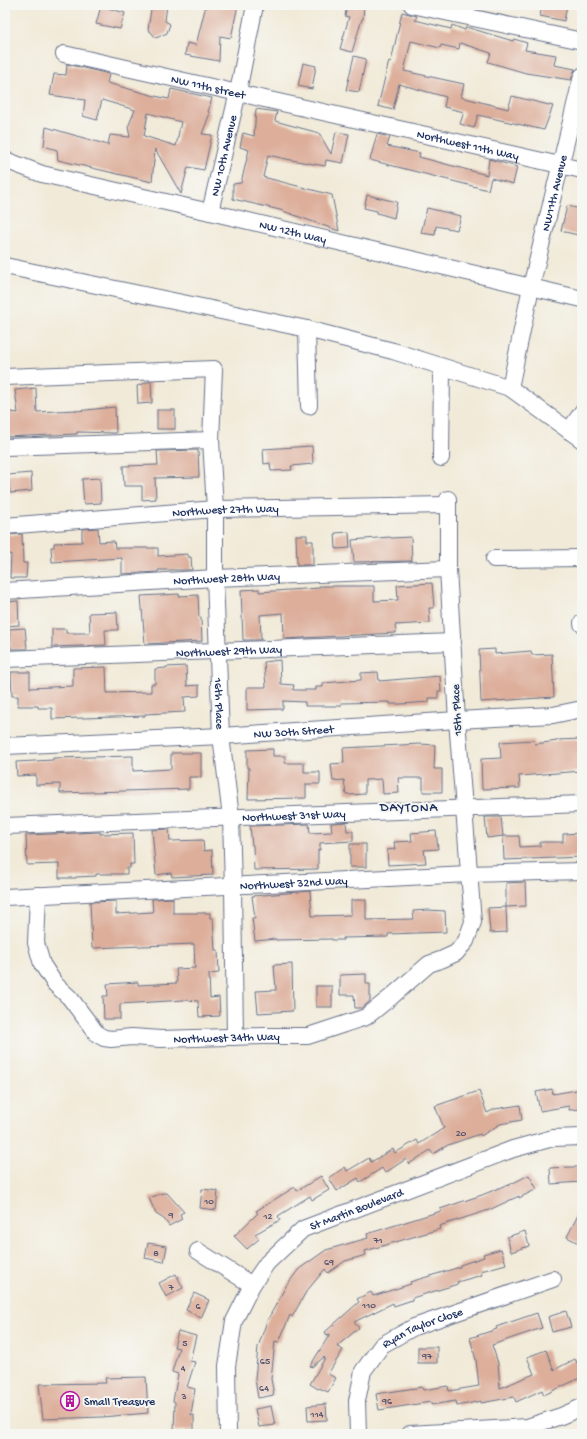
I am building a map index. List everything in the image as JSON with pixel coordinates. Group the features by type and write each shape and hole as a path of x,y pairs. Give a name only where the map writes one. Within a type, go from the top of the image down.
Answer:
{"street":[{"name":"NW 10th Avenue","path":"210,212 238,92 255,5"},
{"path":"412,5 582,41"},
{"name":"NW 11th street","path":"64,54 354,119"},
{"name":"NW11th Avenue","path":"510,388 531,287 582,76"},
{"name":"Northwest 11th Way","path":"354,119 582,170"},
{"name":"NW 12th Way","path":"5,160 42,174 582,298"},
{"path":"5,267 307,329 393,352 510,388 576,436 582,412"},
{"path":"307,329 309,406"},
{"path":"441,458 442,367"},
{"name":"16th Place","path":"5,376 214,369 211,440 215,509 215,578 221,736 231,817 235,1037"},
{"path":"5,446 211,440"},
{"name":"Northwest 27th Way","path":"5,526 215,509 447,502"},
{"name":"15th Place","path":"447,502 448,569 457,720 473,922"},
{"path":"494,559 582,558"},
{"name":"Northwest 28th Way","path":"5,591 215,578 448,569"},
{"name":"Northwest 29th Way","path":"5,659 453,642"},
{"name":"NW 30th Street","path":"5,746 221,736 553,715 582,709"},
{"name":"Northwest 31st Way","path":"5,826 582,804"},
{"name":"Northwest 32nd Way","path":"5,897 233,887 468,874 582,871"},
{"name":"Northwest 34th Way","path":"38,895 36,943 42,964 55,984 70,998 84,1019 98,1034 104,1038 111,1039 132,1037 161,1039 308,1036 366,1017 429,964 456,953 466,941 473,922"},
{"name":"St Martin Boulevard","path":"228,1434 227,1366 234,1321 252,1285 267,1263 303,1229 513,1149 553,1138 582,1137"},
{"path":"198,1250 252,1285"},
{"name":"Ryan Taylor Close","path":"358,1434 357,1401 363,1371 382,1345 414,1328 553,1279"},
{"path":"410,1434 527,1427 582,1407"}],"building":[{"path":"154,5 167,5 165,21 170,24 167,33 156,38 148,30 151,9 153,10"},
{"path":"206,5 238,5 231,38 220,36 219,61 185,55 187,43 196,45"},
{"path":"347,5 364,5 363,19 352,52 340,49 349,17 345,16"},
{"path":"542,5 567,5 564,21 540,16"},
{"path":"101,6 125,13 120,29 96,24"},
{"path":"402,12 417,16 415,20 451,29 452,25 465,30 466,27 513,41 514,39 527,43 525,50 556,55 554,65 575,69 571,80 526,73 488,62 491,53 460,43 459,49 441,45 440,48 411,41 404,71 464,84 461,97 508,109 512,96 553,106 544,130 478,115 474,128 460,124 464,112 444,107 446,97 399,84 393,110 378,106 389,61 391,62"},
{"path":"354,56 366,59 359,92 346,90"},
{"path":"303,63 316,66 312,89 298,86"},
{"path":"67,64 109,74 107,83 155,96 169,99 171,89 212,98 208,112 210,113 202,134 212,135 204,170 188,167 181,194 155,149 152,182 58,160 57,150 44,146 46,127 108,145 110,135 130,137 128,127 135,110 102,100 97,120 83,116 85,100 50,95 54,74 66,75","holes":["148,113 181,122 176,146 144,136"]},
{"path":"256,109 277,112 275,121 319,133 331,154 336,132 349,134 343,163 326,160 325,166 268,155 263,177 332,195 339,231 280,210 233,199 233,184 241,183 249,150 240,147 243,133 254,136"},
{"path":"377,134 390,137 387,146 420,153 419,157 487,175 489,159 517,167 513,184 491,178 488,190 370,160"},
{"path":"367,195 397,202 394,218 377,213 377,211 364,208"},
{"path":"567,206 582,209 582,236 561,231"},
{"path":"427,208 461,216 457,230 436,226 435,235 421,233"},
{"path":"151,381 152,403 138,404 137,386"},
{"path":"36,388 37,412 76,411 115,407 116,433 77,432 77,434 5,437 5,411 18,413 15,390"},
{"path":"157,410 175,410 175,429 157,429"},
{"path":"312,446 313,464 291,466 292,470 271,471 270,463 264,464 263,449"},
{"path":"198,450 199,477 155,478 156,499 142,500 142,486 124,486 123,466 158,465 157,451"},
{"path":"31,473 32,491 10,493 8,475"},
{"path":"100,478 101,503 84,504 82,479"},
{"path":"98,528 99,542 114,541 115,548 158,548 158,556 188,554 188,557 191,557 192,570 158,570 158,572 122,574 122,558 52,562 51,547 54,547 54,543 82,542 82,529"},
{"path":"349,532 350,548 336,549 335,533"},
{"path":"22,534 23,563 27,563 26,578 10,578 11,554 5,555 5,535"},
{"path":"296,535 307,535 307,541 313,541 313,565 297,565"},
{"path":"411,537 412,561 354,562 352,540"},
{"path":"432,583 434,608 429,608 430,623 395,625 396,633 284,639 283,613 260,615 261,640 243,640 241,590 259,589 259,592 319,588 319,586 374,586 374,601 398,600 397,585"},
{"path":"179,594 179,596 198,595 202,641 145,644 141,596"},
{"path":"18,601 19,625 5,626 5,602"},
{"path":"117,612 118,630 105,630 106,645 52,647 52,629 66,629 66,633 90,633 89,613"},
{"path":"25,628 27,649 11,649 9,629"},
{"path":"495,649 495,654 531,651 532,655 552,654 554,697 481,702 479,650"},
{"path":"280,660 281,684 294,685 293,690 316,690 316,687 323,687 323,683 361,680 361,673 378,672 379,681 440,676 441,691 438,691 438,698 429,698 429,702 401,704 390,704 390,702 341,703 341,706 305,706 305,702 283,701 283,709 247,710 247,687 266,687 264,662"},
{"path":"186,666 187,686 199,685 199,696 184,697 185,712 145,714 145,716 52,719 52,708 18,706 18,696 12,696 11,672 30,672 30,688 73,686 73,668 106,667 107,693 151,692 151,684 155,684 155,669"},
{"path":"582,739 582,771 519,776 520,788 482,789 481,759 501,758 500,742 534,740 535,744 557,740"},
{"path":"420,744 435,745 434,769 442,769 442,792 423,792 423,778 398,778 399,793 383,794 382,779 365,780 365,794 350,795 346,794 344,780 333,781 331,764 344,763 343,748"},
{"path":"273,749 273,756 285,756 285,763 304,763 304,772 320,772 320,784 306,784 306,798 248,799 249,768 247,768 247,750"},
{"path":"171,753 201,753 201,777 189,777 189,789 60,793 60,784 36,785 36,775 17,776 16,762 53,760 53,758 133,756 133,771 171,769"},
{"path":"485,817 501,817 503,836 487,838"},
{"path":"346,822 347,831 353,831 353,841 320,843 320,850 318,850 318,869 254,870 253,845 250,826 309,824 310,833 332,832 331,823"},
{"path":"169,829 170,841 203,840 204,851 212,850 213,875 172,877 171,873 156,875 152,830"},
{"path":"436,831 438,849 424,850 426,863 388,865 387,850 395,849 394,842 412,841 411,833"},
{"path":"100,832 100,834 133,833 134,864 130,864 130,868 127,868 127,874 96,874 96,876 59,878 59,864 27,865 26,835"},
{"path":"582,833 582,857 504,860 503,836 519,836 520,847 540,846 540,842 563,842 563,834"},
{"path":"350,844 366,844 366,867 350,867"},
{"path":"525,882 526,906 506,907 506,883"},
{"path":"310,891 312,916 351,915 351,900 366,900 366,920 414,919 413,911 445,911 446,932 388,934 388,937 343,938 343,940 276,939 255,941 252,918 255,918 252,896"},
{"path":"173,898 173,913 210,913 210,918 213,918 215,950 218,950 219,973 209,974 210,998 219,997 220,1016 199,1017 198,1001 185,1000 120,1004 120,1019 104,1019 103,996 108,996 107,984 138,982 138,985 177,983 176,969 195,968 194,944 92,948 90,902 116,901 116,914 153,912 152,899"},
{"path":"506,907 507,932 490,933 488,908"},
{"path":"292,964 293,1011 258,1013 256,991 276,990 274,965"},
{"path":"366,974 366,984 370,984 370,1001 362,1008 355,1008 354,995 340,995 340,975"},
{"path":"316,986 332,986 332,1007 316,1007"},
{"path":"552,1089 553,1094 582,1089 582,1109 569,1110 569,1106 540,1111 536,1092"},
{"path":"479,1091 487,1113 495,1109 520,1105 522,1120 500,1124 481,1136 480,1134 448,1145 433,1154 430,1150 409,1164 406,1159 385,1173 382,1168 360,1182 358,1178 337,1191 329,1178 345,1167 347,1171 369,1158 371,1162 393,1149 395,1153 417,1140 419,1144 444,1128 435,1106"},
{"path":"582,1167 582,1182 551,1184 550,1168"},
{"path":"529,1175 537,1189 519,1198 519,1196 489,1210 439,1226 440,1229 365,1251 366,1255 345,1261 328,1273 325,1269 306,1292 292,1317 290,1315 279,1342 275,1341 271,1379 274,1395 258,1398 255,1379 258,1347 267,1321 286,1286 299,1269 326,1250 368,1238 367,1234 441,1211 440,1209 506,1185 507,1186"},
{"path":"321,1176 329,1190 312,1200 310,1196 278,1216 280,1220 255,1234 259,1239 247,1249 234,1236 258,1213 256,1211 295,1187 297,1191"},
{"path":"202,1189 218,1191 216,1210 200,1208"},
{"path":"167,1193 184,1212 180,1214 182,1219 169,1226 164,1219 156,1214 149,1198"},
{"path":"582,1207 582,1245 567,1237"},
{"path":"525,1231 529,1246 511,1252 507,1237"},
{"path":"148,1243 167,1246 164,1262 145,1258"},
{"path":"501,1249 506,1264 481,1271 482,1275 412,1298 412,1300 394,1306 393,1303 354,1322 359,1328 337,1346 343,1350 328,1374 336,1378 328,1392 319,1388 318,1389 310,1384 325,1358 324,1357 312,1367 310,1366 330,1334 327,1335 325,1332 359,1302 357,1299 371,1292 373,1296 411,1284 410,1282 460,1267 460,1265 484,1257 483,1254"},
{"path":"176,1274 183,1288 166,1297 159,1283"},
{"path":"194,1293 209,1300 201,1318 186,1310"},
{"path":"566,1311 571,1327 552,1332 548,1317"},
{"path":"537,1313 542,1328 492,1345 498,1363 500,1388 534,1374 527,1357 546,1350 554,1370 575,1359 582,1371 582,1377 544,1395 542,1390 516,1402 514,1397 457,1406 456,1401 431,1405 431,1402 379,1410 376,1394 422,1387 423,1390 448,1386 449,1391 479,1386 476,1360 470,1338 497,1329 496,1327"},
{"path":"178,1331 196,1336 190,1361 195,1362 187,1387 195,1389 191,1415 194,1415 194,1430 174,1431 175,1402 173,1401 178,1374 172,1372 179,1348 174,1347"},
{"path":"418,1347 437,1347 437,1363 418,1363"},
{"path":"146,1377 148,1413 102,1417 43,1419 39,1384 106,1383 105,1378"},
{"path":"326,1404 327,1420 308,1421 307,1406"},
{"path":"271,1406 275,1425 259,1427 255,1409"}],"place":[{"name":"Small Treasure","path":"70,1401"}],"district":[{"name":"DAYTONA","path":"409,806"}]}
